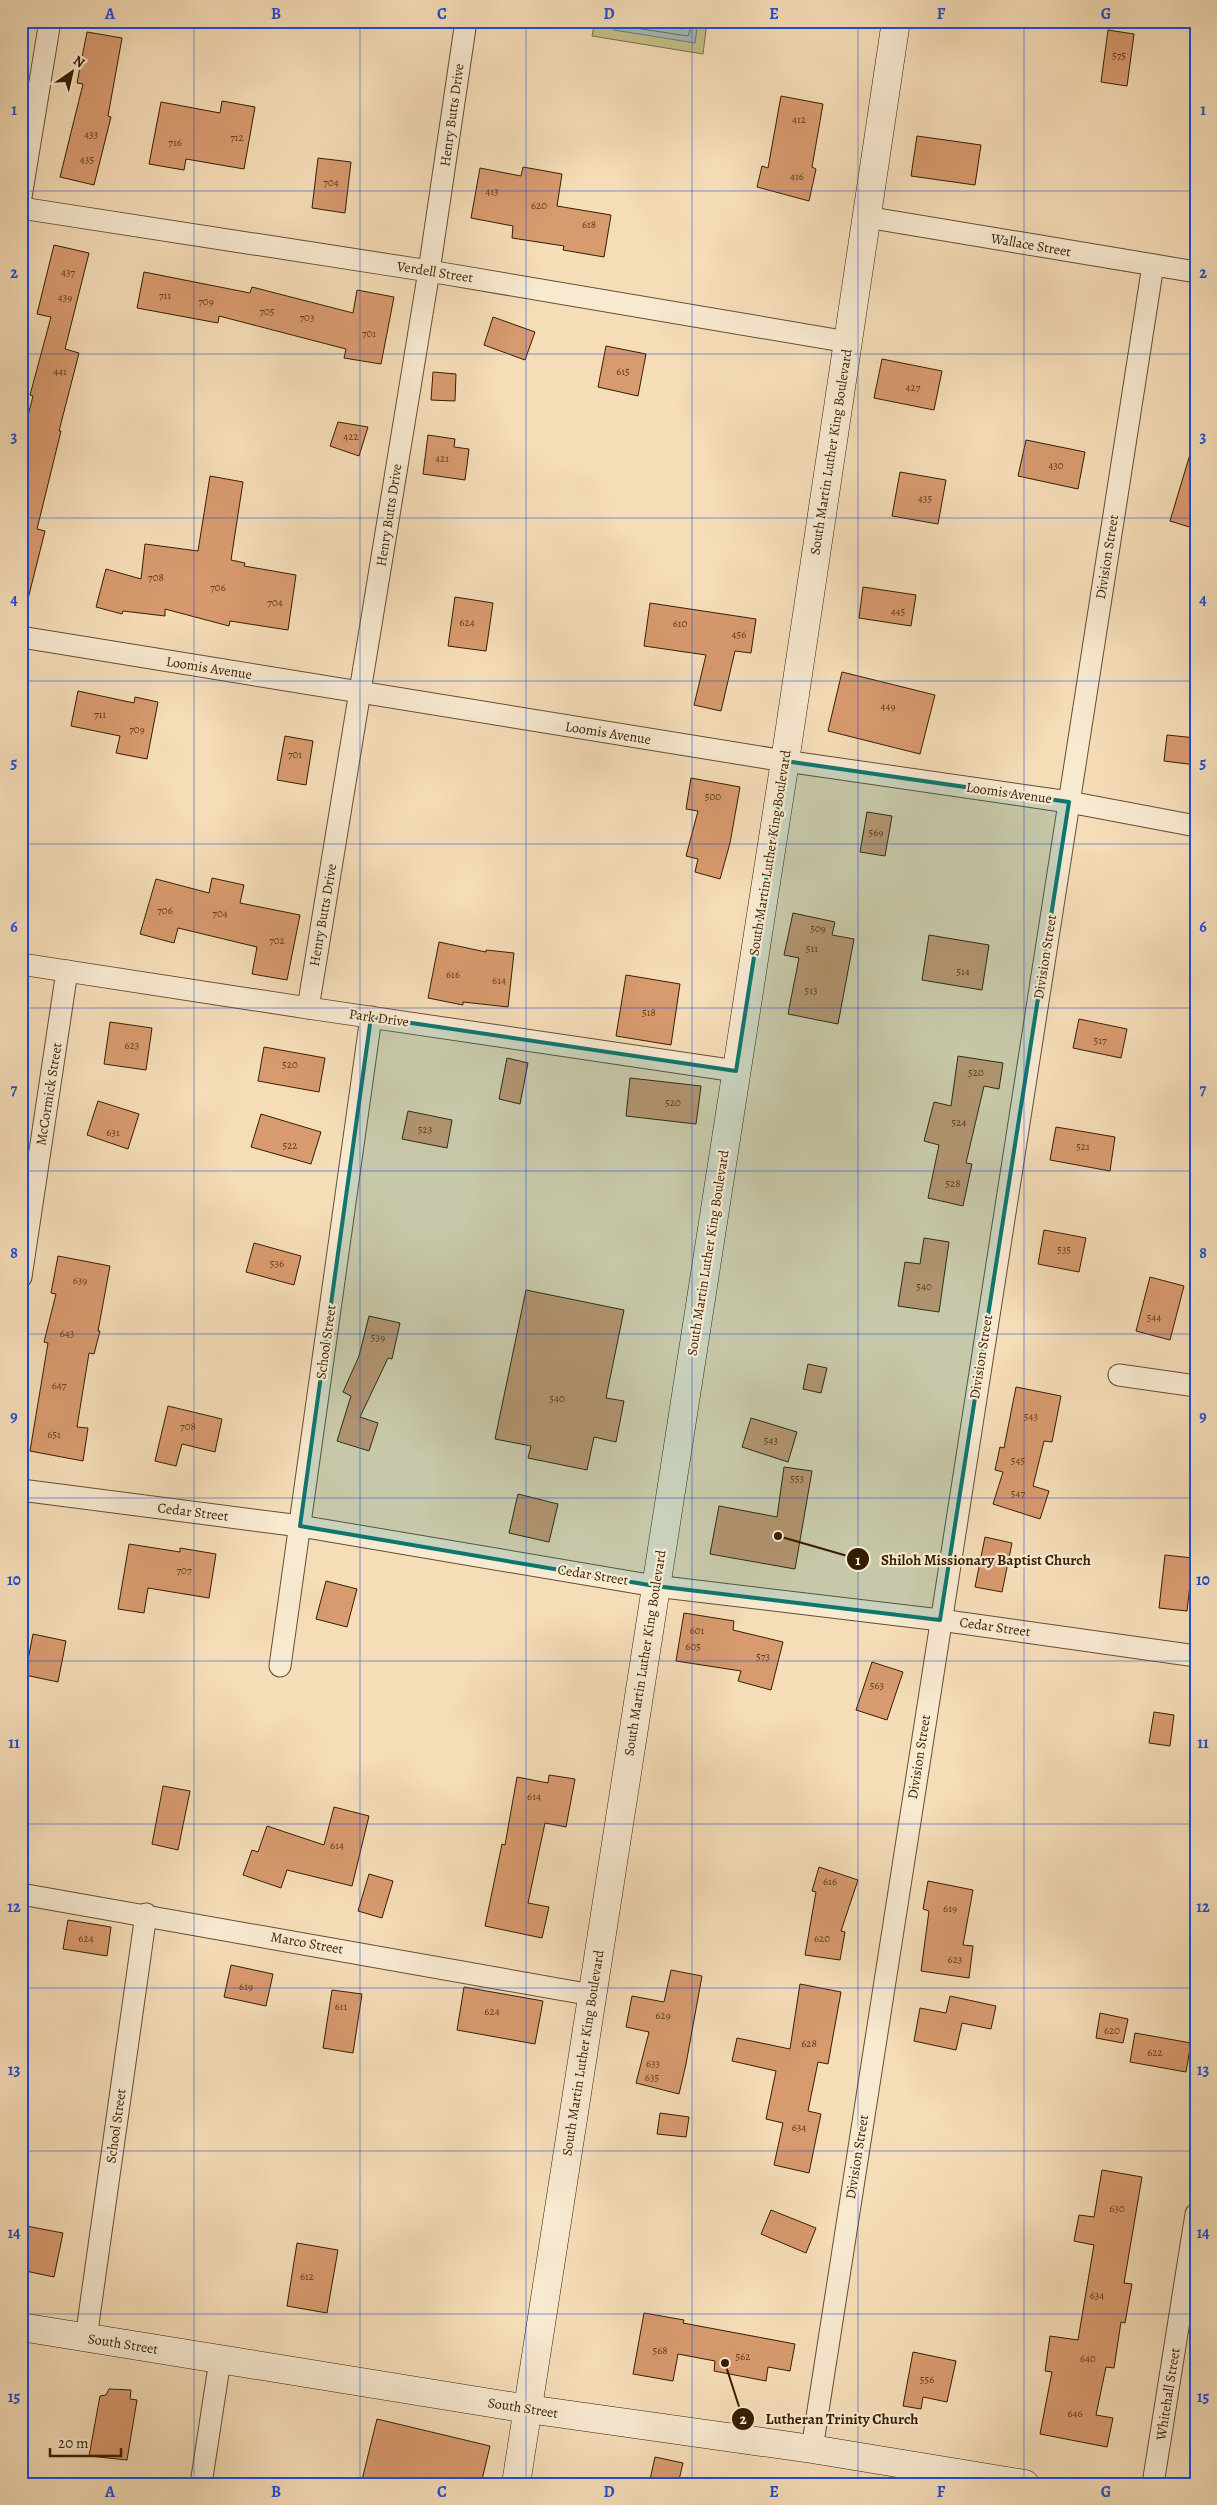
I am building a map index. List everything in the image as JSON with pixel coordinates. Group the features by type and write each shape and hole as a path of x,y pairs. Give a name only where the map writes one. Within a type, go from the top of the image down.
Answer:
{"street":[{"path":"21,197 50,21"},
{"name":"Henry Butts Drive","path":"308,1008 429,271 466,21"},
{"name":"South Martin Luther King Boulevard","path":"516,2484 785,761 896,21"},
{"name":"Verdell Street","path":"21,208 429,271 848,342"},
{"name":"Wallace Street","path":"866,217 1196,272"},
{"name":"Division Street","path":"812,2448 1152,265"},
{"name":"Loomis Avenue","path":"21,637 785,761 1069,802 1196,826"},
{"name":"Park Drive","path":"21,964 736,1071"},
{"name":"McCormick Street","path":"21,1277 67,971"},
{"name":"School Street","path":"280,1666 371,1017"},
{"path":"1119,1375 1196,1386"},
{"name":"Cedar Street","path":"21,1490 300,1526 656,1586 940,1620 1196,1656"},
{"name":"Marco Street","path":"21,1894 146,1914 592,1994"},
{"name":"School Street","path":"86,2338 146,1914"},
{"name":"Whitehall Street","path":"1154,2484 1196,2214"},
{"name":"South Street","path":"21,2327 528,2410 812,2448 1025,2484"},
{"path":"201,2484 220,2360"}],"highlighted area":[{"path":"785,761 1069,802 940,1620 655,1586 300,1526 371,1017 736,1071"}],"shaded area":[{"path":"595,21 707,21 703,54 592,36"}],"water":[{"path":"616,21 698,21 695,43 614,30"}],"building":[{"path":"1108,30 1134,34 1127,86 1101,82"},
{"path":"87,32 122,38 108,116 111,117 94,185 60,177 83,84 77,83"},
{"path":"781,96 823,104 812,167 816,169 809,201 757,187 762,166 768,168"},
{"path":"222,101 255,107 244,169 186,159 184,170 149,164 161,102 220,113"},
{"path":"917,136 981,145 975,185 911,176"},
{"path":"318,158 351,162 345,213 312,208"},
{"path":"523,167 562,174 557,206 611,215 604,257 563,250 564,246 512,238 513,226 471,218 480,168 521,176"},
{"path":"54,245 89,253 65,349 79,353 37,529 45,531 28,599 21,598 21,443 33,396 30,395 51,317 37,314"},
{"path":"144,272 250,293 252,287 353,313 357,290 394,297 381,364 344,358 346,349 219,316 218,323 137,308"},
{"path":"493,317 535,332 525,360 484,345"},
{"path":"606,346 646,354 638,396 598,387"},
{"path":"882,359 942,371 934,410 874,398"},
{"path":"433,372 456,374 455,401 431,400"},
{"path":"338,422 368,427 359,456 330,446"},
{"path":"428,435 455,439 454,447 469,449 465,480 423,474"},
{"path":"1026,440 1085,452 1078,489 1018,476"},
{"path":"1191,451 1196,451 1196,529 1170,521"},
{"path":"900,472 946,480 938,524 892,516"},
{"path":"210,476 243,482 231,560 245,563 244,566 296,575 288,630 230,621 229,626 165,609 165,616 123,611 122,614 96,607 106,569 141,579 145,544 198,551"},
{"path":"863,587 916,595 911,626 859,618"},
{"path":"455,597 493,603 486,651 448,646"},
{"path":"650,603 756,619 751,653 735,651 721,711 694,705 706,655 644,646"},
{"path":"842,672 935,695 920,754 828,731"},
{"path":"78,691 134,703 135,697 158,702 147,759 116,753 120,736 71,726"},
{"path":"1167,735 1196,738 1196,765 1164,761"},
{"path":"285,736 313,741 306,785 277,780"},
{"path":"691,778 740,787 730,843 720,879 695,872 698,859 686,856 698,811 686,809"},
{"path":"867,812 892,816 885,856 860,852"},
{"path":"212,878 244,885 240,903 300,915 287,980 252,974 257,947 178,928 174,943 140,934 156,879 209,893"},
{"path":"793,913 835,922 832,935 854,939 838,1024 788,1014 799,958 784,955"},
{"path":"929,935 989,945 982,990 922,980"},
{"path":"439,942 486,952 486,950 514,953 508,1007 463,1002 463,1005 428,998"},
{"path":"626,975 680,984 671,1045 616,1036"},
{"path":"1079,1019 1127,1029 1121,1058 1073,1048"},
{"path":"110,1022 152,1028 146,1070 104,1064"},
{"path":"264,1047 325,1058 319,1092 258,1081"},
{"path":"958,1056 1003,1063 999,1089 984,1086 966,1163 972,1164 963,1206 928,1198 939,1145 924,1141 934,1102 951,1106"},
{"path":"507,1058 528,1063 520,1104 499,1099"},
{"path":"630,1078 701,1086 696,1124 626,1116"},
{"path":"98,1101 139,1114 128,1149 87,1135"},
{"path":"408,1111 452,1120 447,1148 402,1139"},
{"path":"261,1114 321,1132 311,1164 251,1147"},
{"path":"1056,1127 1115,1137 1110,1171 1050,1160"},
{"path":"1044,1230 1086,1238 1079,1272 1038,1264"},
{"path":"924,1238 949,1242 939,1312 898,1306 905,1262 920,1264"},
{"path":"254,1243 301,1256 294,1285 246,1272"},
{"path":"58,1256 110,1266 98,1331 100,1331 94,1354 89,1353 77,1427 88,1428 83,1461 30,1451 48,1343 44,1342 56,1294 51,1293"},
{"path":"1150,1277 1184,1286 1170,1340 1136,1331"},
{"path":"526,1290 624,1310 606,1398 624,1401 616,1442 594,1437 587,1470 528,1458 531,1446 495,1439"},
{"path":"369,1316 400,1323 392,1359 388,1358 360,1417 378,1423 369,1451 337,1441 351,1396 343,1392 359,1356"},
{"path":"808,1364 827,1368 821,1393 803,1389"},
{"path":"1016,1387 1061,1396 1052,1442 1044,1441 1033,1486 1049,1491 1040,1519 993,1504 1003,1472 995,1470 1000,1447 1004,1448"},
{"path":"168,1406 222,1419 215,1452 182,1444 176,1466 155,1461"},
{"path":"751,1418 797,1432 788,1462 742,1447"},
{"path":"784,1467 812,1471 795,1569 710,1554 719,1506 777,1517"},
{"path":"518,1494 558,1504 549,1542 509,1533"},
{"path":"985,1537 1012,1543 1002,1592 975,1587"},
{"path":"129,1544 180,1552 180,1548 216,1554 209,1598 148,1588 144,1613 118,1609"},
{"path":"1165,1555 1193,1558 1187,1611 1159,1608"},
{"path":"326,1581 357,1589 347,1627 316,1619"},
{"path":"684,1613 734,1621 733,1630 783,1642 771,1690 738,1681 741,1671 676,1661"},
{"path":"33,1634 66,1641 58,1682 25,1675"},
{"path":"872,1662 903,1672 887,1720 856,1710"},
{"path":"1154,1712 1174,1715 1170,1746 1149,1743"},
{"path":"549,1775 575,1779 566,1827 545,1823 528,1903 549,1907 542,1938 485,1926 502,1844 505,1845 517,1777 548,1783"},
{"path":"163,1786 190,1791 178,1850 152,1844"},
{"path":"334,1807 369,1816 352,1886 287,1870 281,1888 243,1875 252,1850 258,1852 267,1826 324,1845"},
{"path":"819,1867 858,1880 841,1931 845,1932 840,1960 805,1955 816,1892 812,1891"},
{"path":"369,1874 393,1881 382,1918 358,1911"},
{"path":"928,1881 973,1890 963,1945 973,1946 969,1978 921,1971 929,1911 923,1909"},
{"path":"68,1920 111,1927 107,1956 63,1949"},
{"path":"231,1965 273,1974 266,2006 224,1997"},
{"path":"671,1970 702,1976 679,2094 636,2083 649,2032 626,2027 632,1996 664,2002"},
{"path":"800,1984 841,1992 828,2064 818,2062 808,2111 821,2114 809,2173 774,2165 783,2123 766,2119 776,2071 732,2061 737,2038 790,2049"},
{"path":"464,1987 543,2001 535,2044 457,2030"},
{"path":"332,1990 362,1994 353,2053 323,2048"},
{"path":"950,1996 996,2006 991,2029 962,2023 956,2050 914,2041 920,2008 946,2013"},
{"path":"1100,2013 1128,2019 1123,2043 1096,2038"},
{"path":"1135,2033 1191,2043 1186,2072 1130,2062"},
{"path":"660,2113 689,2117 686,2137 657,2134"},
{"path":"1102,2170 1142,2177 1124,2283 1132,2284 1125,2323 1121,2322 1114,2368 1106,2367 1096,2415 1113,2418 1107,2447 1040,2434 1052,2372 1045,2371 1050,2336 1078,2340 1094,2245 1074,2241 1079,2215 1094,2217"},
{"path":"771,2210 816,2228 806,2253 761,2234"},
{"path":"21,2225 63,2233 54,2277 21,2270"},
{"path":"297,2243 338,2250 327,2313 287,2306"},
{"path":"644,2313 684,2320 683,2323 795,2344 790,2371 768,2367 766,2381 714,2371 715,2361 678,2354 673,2381 633,2374"},
{"path":"913,2352 956,2361 947,2402 923,2397 921,2409 903,2406"},
{"path":"109,2389 131,2390 130,2399 137,2400 127,2460 89,2456 100,2396 106,2395"},
{"path":"377,2419 490,2446 481,2484 379,2484 362,2480"},
{"path":"655,2457 683,2463 678,2484 649,2484"}],"place":[{"name":"Shiloh Missionary Baptist Church","path":"778,1536"},
{"name":"Lutheran Trinity Church","path":"725,2363"}]}
